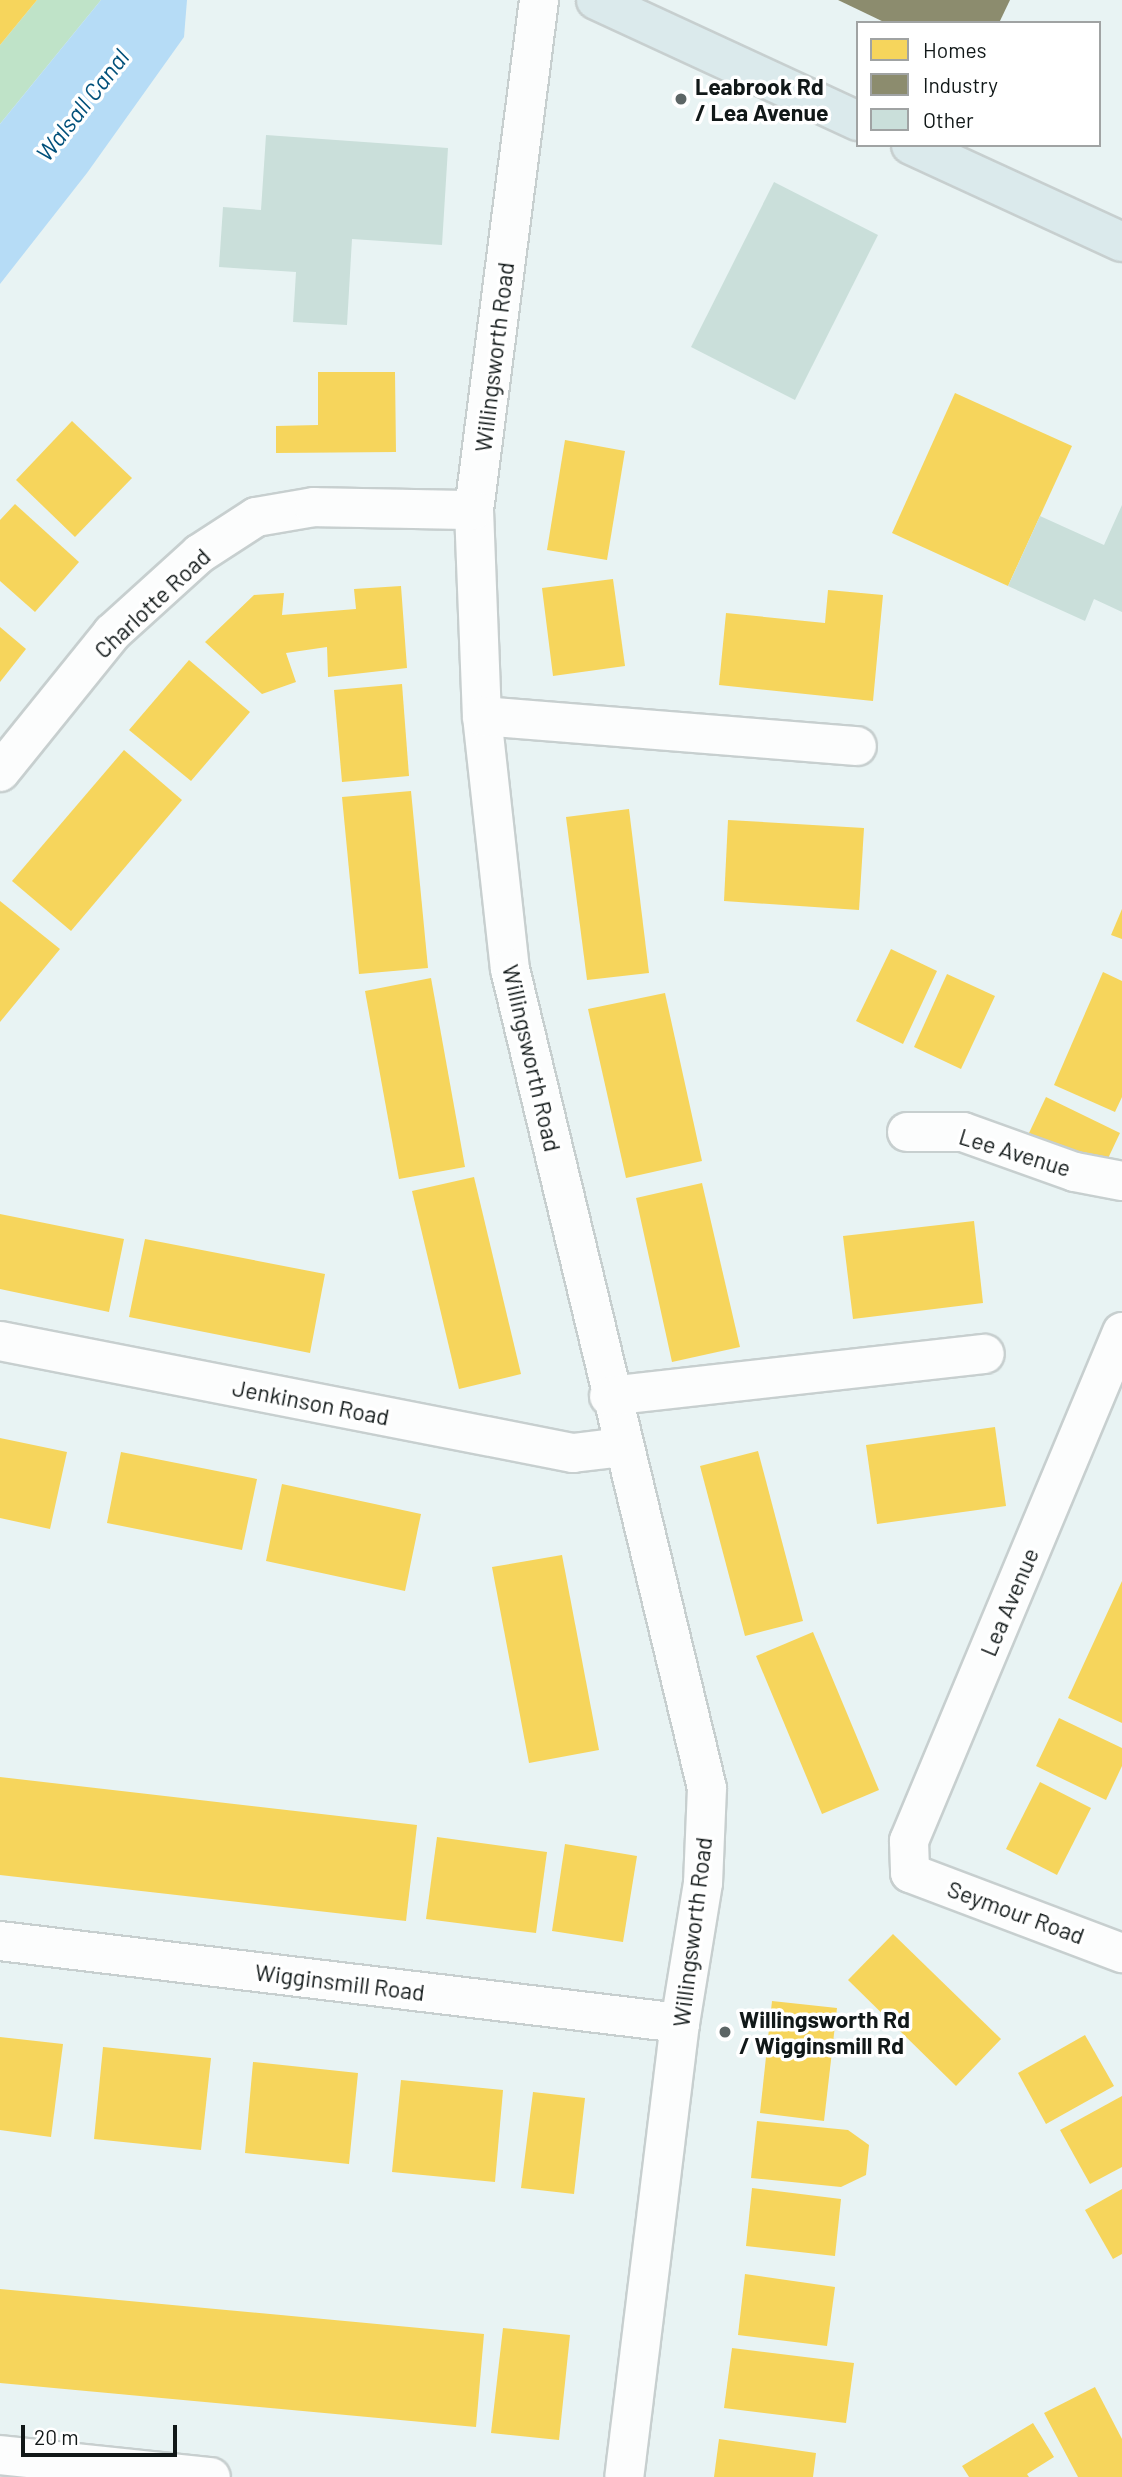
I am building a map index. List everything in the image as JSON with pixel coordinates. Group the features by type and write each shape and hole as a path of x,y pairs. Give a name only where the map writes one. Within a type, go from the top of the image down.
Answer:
{"main road":[{"path":"596,0 856,120"},
{"path":"915,147 1122,242"}],"street":[{"name":"Willingsworth Road","path":"539,0 474,510 482,716 510,969 609,1396 707,1788 703,1883 680,2023 624,2477"},
{"name":"Charlotte Road","path":"0,772 113,633 199,554 256,517 314,506 474,510"},
{"path":"482,716 858,746"},
{"name":"Lee Avenue","path":"907,1132 963,1132 1075,1172 1122,1181"},
{"name":"Lea Avenue","path":"909,1873 909,1841 1122,1332"},
{"name":"Jenkinson Road","path":"0,1341 573,1453 622,1447"},
{"path":"609,1396 985,1354"},
{"name":"Seymour Road","path":"909,1873 1122,1953"},
{"name":"Wigginsmill Road","path":"0,1941 680,2023"},
{"path":"0,2455 211,2477"}],"green space":[{"path":"37,0 101,0 0,124 0,45"}],"water":[{"name":"Walsall Canal","path":"101,0 187,0 184,37 87,173 0,284 0,124"}],"building: Homes":[{"path":"0,0 37,0 0,45"},
{"path":"318,372 395,372 396,452 276,453 276,426 318,425"},
{"path":"955,393 1072,446 1008,586 892,533"},
{"path":"72,421 132,478 75,537 16,480"},
{"path":"565,440 625,451 607,560 547,550"},
{"path":"15,504 79,562 35,612 0,581 0,520"},
{"path":"613,579 625,666 553,676 542,588"},
{"path":"401,586 407,668 328,677 327,647 286,653 296,682 262,694 205,642 254,595 284,593 282,615 356,609 354,589"},
{"path":"828,590 883,595 873,701 719,685 726,613 825,623"},
{"path":"0,627 26,649 0,682"},
{"path":"189,660 250,712 191,781 129,730"},
{"path":"402,684 409,776 342,782 334,690"},
{"path":"124,750 182,800 71,931 12,881"},
{"path":"411,791 428,968 359,974 342,797"},
{"path":"629,809 649,973 587,980 566,817"},
{"path":"728,820 864,828 859,910 724,901"},
{"path":"0,901 60,949 0,1022"},
{"path":"1122,909 1122,939 1111,935"},
{"path":"891,949 937,971 903,1044 856,1021"},
{"path":"1103,972 1122,981 1122,1097 1115,1112 1054,1085"},
{"path":"947,974 995,996 961,1069 914,1047"},
{"path":"431,978 465,1167 399,1179 365,991"},
{"path":"665,993 702,1161 626,1178 588,1009"},
{"path":"1046,1097 1120,1133 1103,1169 1029,1133"},
{"path":"474,1177 521,1374 459,1389 412,1191"},
{"path":"702,1183 740,1347 672,1362 636,1198"},
{"path":"0,1214 124,1239 109,1312 0,1289"},
{"path":"974,1221 983,1303 853,1319 843,1236"},
{"path":"145,1239 325,1274 310,1353 129,1317"},
{"path":"995,1427 1006,1506 877,1524 866,1445"},
{"path":"0,1438 67,1452 50,1529 0,1518"},
{"path":"758,1451 803,1621 745,1636 700,1466"},
{"path":"121,1452 257,1479 242,1550 107,1523"},
{"path":"282,1484 421,1514 405,1591 266,1561"},
{"path":"562,1555 599,1750 529,1763 492,1567"},
{"path":"1122,1581 1122,1723 1068,1698"},
{"path":"813,1632 879,1790 822,1814 756,1656"},
{"path":"1059,1718 1122,1748 1122,1766 1106,1800 1036,1766"},
{"path":"0,1777 417,1825 406,1921 0,1875"},
{"path":"1040,1782 1091,1808 1057,1875 1006,1849"},
{"path":"437,1837 547,1852 536,1933 426,1919"},
{"path":"565,1844 637,1856 623,1942 552,1931"},
{"path":"893,1934 1001,2039 956,2086 848,1980"},
{"path":"772,2001 837,2008 824,2121 760,2113"},
{"path":"1085,2035 1114,2086 1046,2124 1018,2073"},
{"path":"0,2037 63,2044 51,2137 0,2130"},
{"path":"103,2047 211,2058 201,2150 94,2139"},
{"path":"253,2062 358,2073 349,2164 245,2153"},
{"path":"401,2080 503,2090 495,2182 392,2172"},
{"path":"533,2092 585,2098 574,2194 521,2188"},
{"path":"1122,2096 1122,2167 1090,2184 1060,2130"},
{"path":"757,2121 848,2130 869,2145 866,2175 841,2187 751,2178"},
{"path":"752,2188 841,2199 835,2256 746,2246"},
{"path":"1122,2189 1122,2254 1113,2259 1085,2210"},
{"path":"745,2274 835,2287 827,2346 738,2335"},
{"path":"0,2289 484,2334 476,2427 0,2383"},
{"path":"503,2328 570,2335 559,2440 491,2433"},
{"path":"732,2348 854,2363 846,2423 724,2408"},
{"path":"1095,2387 1122,2439 1122,2477 1078,2477 1044,2413"},
{"path":"1033,2423 1054,2457 1027,2474 1029,2477 969,2477 962,2466"},
{"path":"719,2439 816,2453 813,2477 714,2477"}],"building: Industry":[{"path":"838,0 1010,0 1000,21 882,21"}],"building: Other":[{"path":"266,135 448,148 442,245 352,239 347,325 293,322 296,272 219,267 223,207 261,210"},
{"path":"774,182 878,235 795,400 691,347"},
{"path":"1122,505 1122,612 1094,599 1085,621 1008,586 1040,516 1104,545"}],"place":[{"name":"Leabrook Rd / Lea Avenue","path":"681,99"},
{"name":"Willingsworth Rd / Wigginsmill Rd","path":"725,2032"}]}
